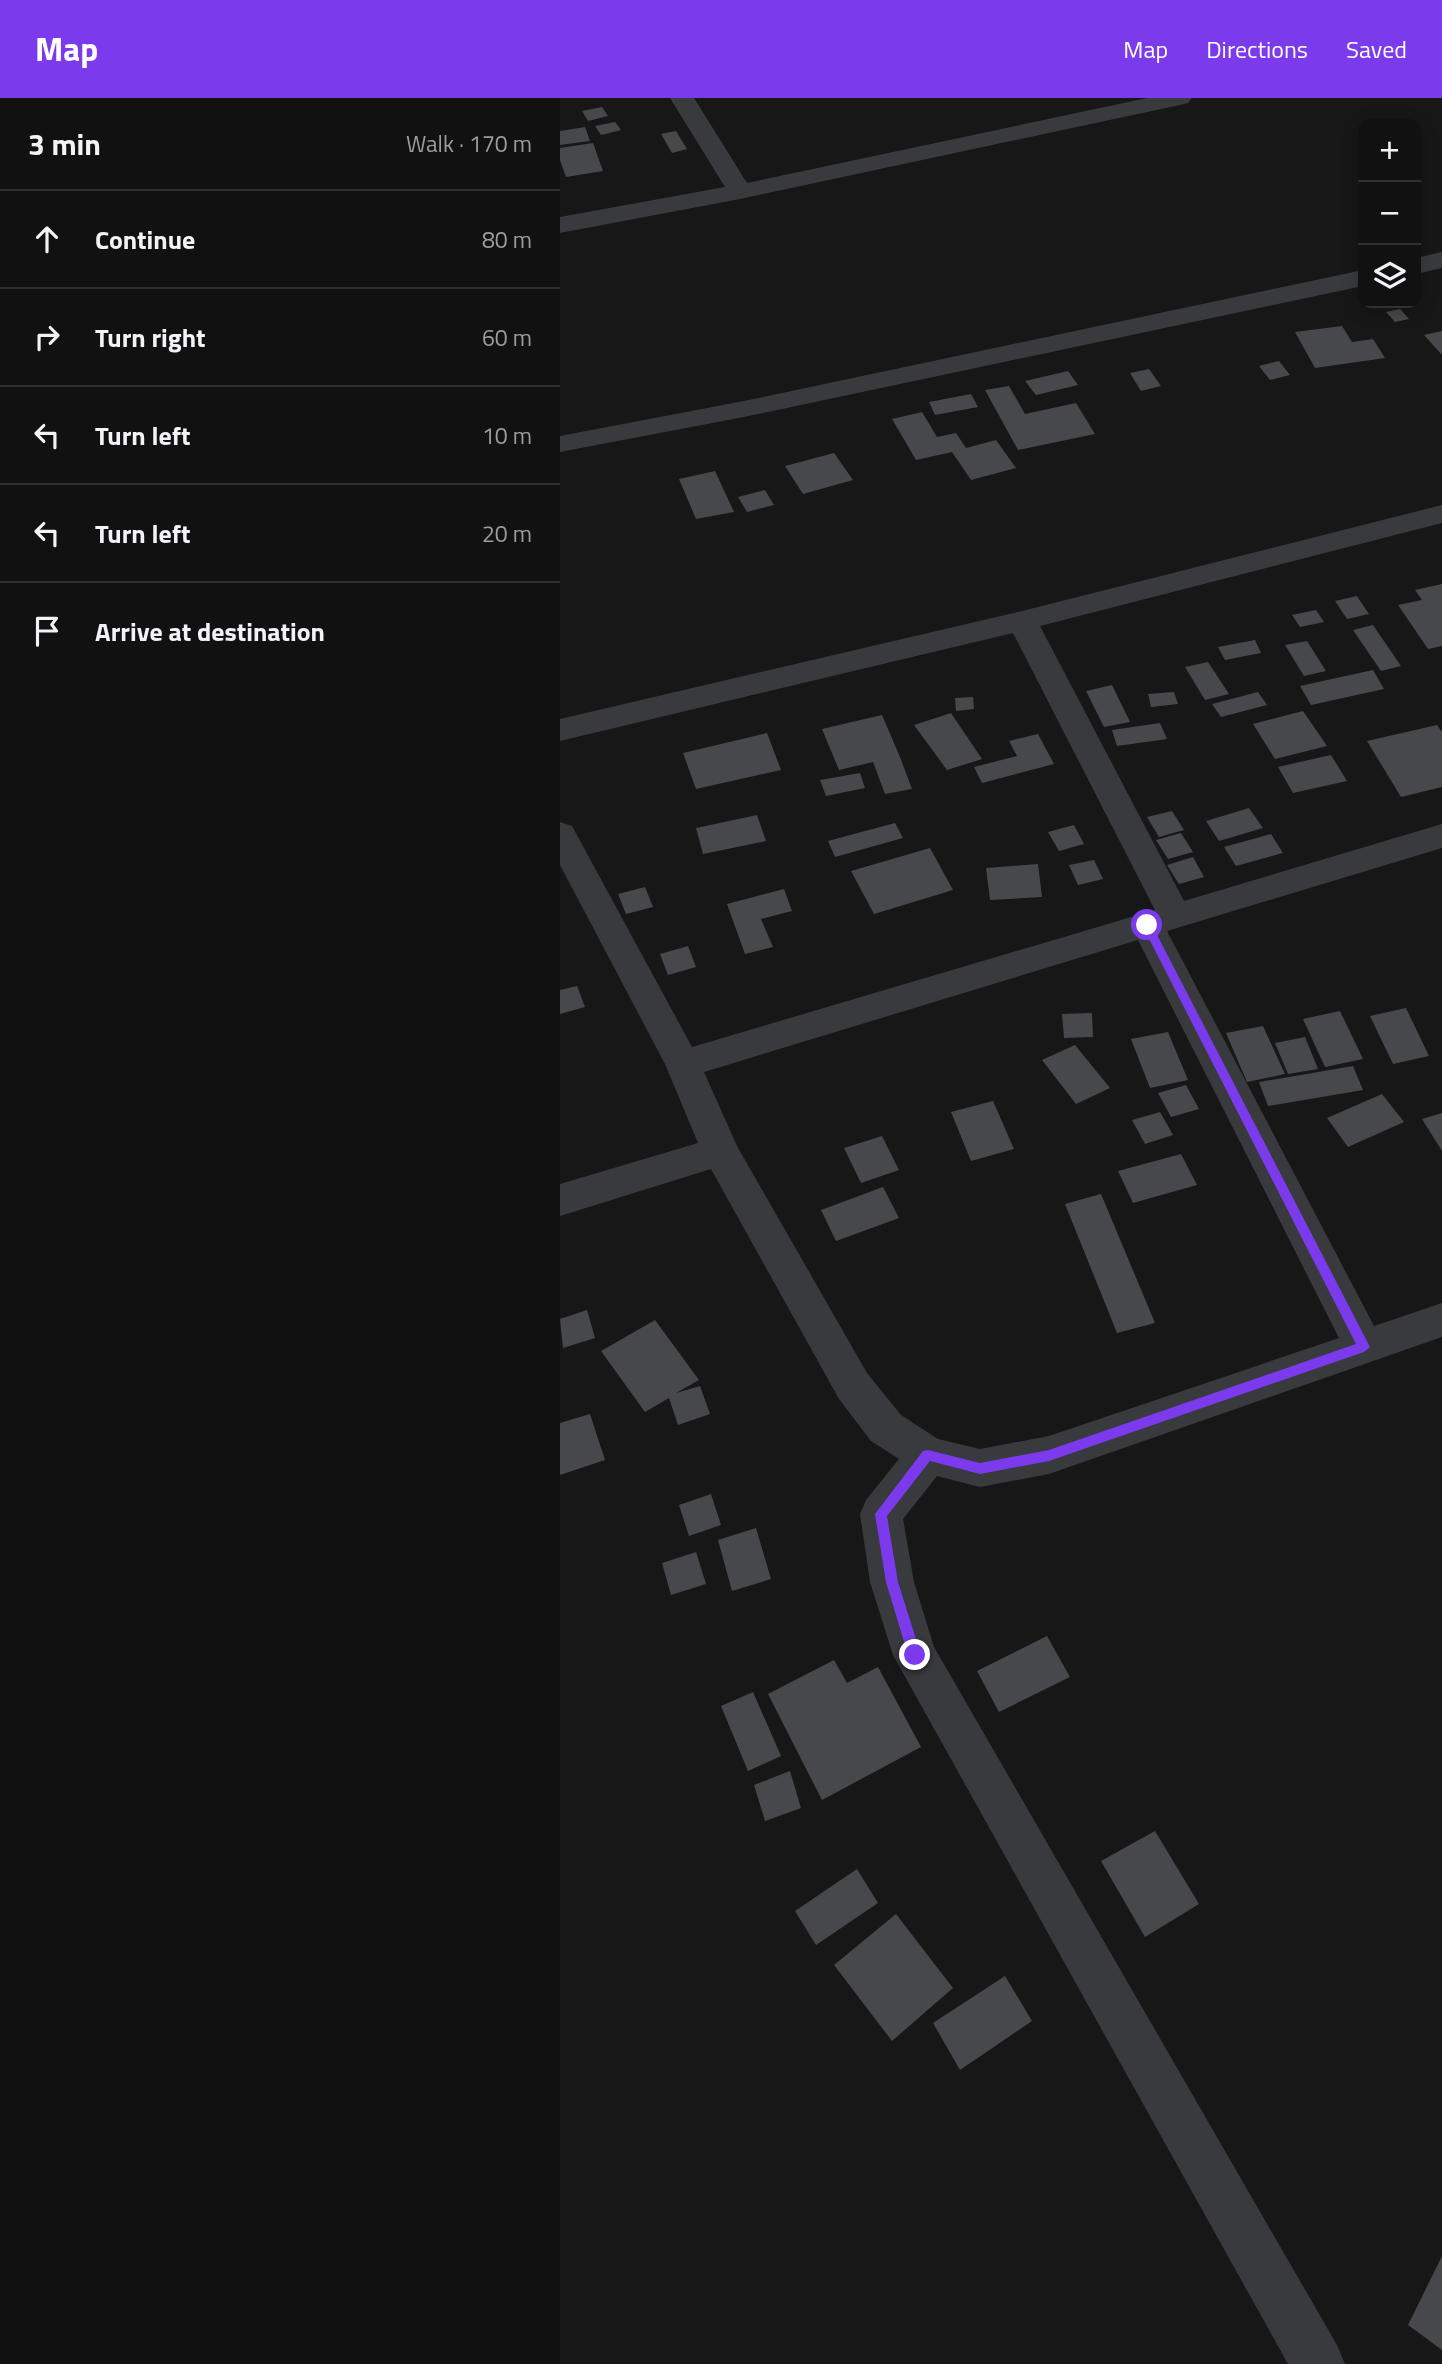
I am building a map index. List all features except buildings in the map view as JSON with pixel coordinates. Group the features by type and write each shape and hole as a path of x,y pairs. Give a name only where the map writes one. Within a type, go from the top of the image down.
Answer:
{"street":[{"path":"682,98 740,192"},
{"path":"560,225 740,192 1180,98"},
{"path":"1421,265 1442,260"},
{"path":"560,444 749,408 1358,279"},
{"path":"560,730 1022,621 1442,514"},
{"path":"1022,621 1364,1347"},
{"path":"560,834 570,873 683,1064 720,1151 853,1386 886,1429 928,1455 980,1468 1049,1455 1442,1320"},
{"path":"683,1064 1442,836"},
{"path":"560,1200 720,1151"},
{"path":"928,1455 881,1514 892,1582 915,1655 1318,2364"}],"route":[{"path":"915,1655 892,1582 881,1514 928,1455 980,1468 1049,1455 1364,1347 1147,925"}]}
